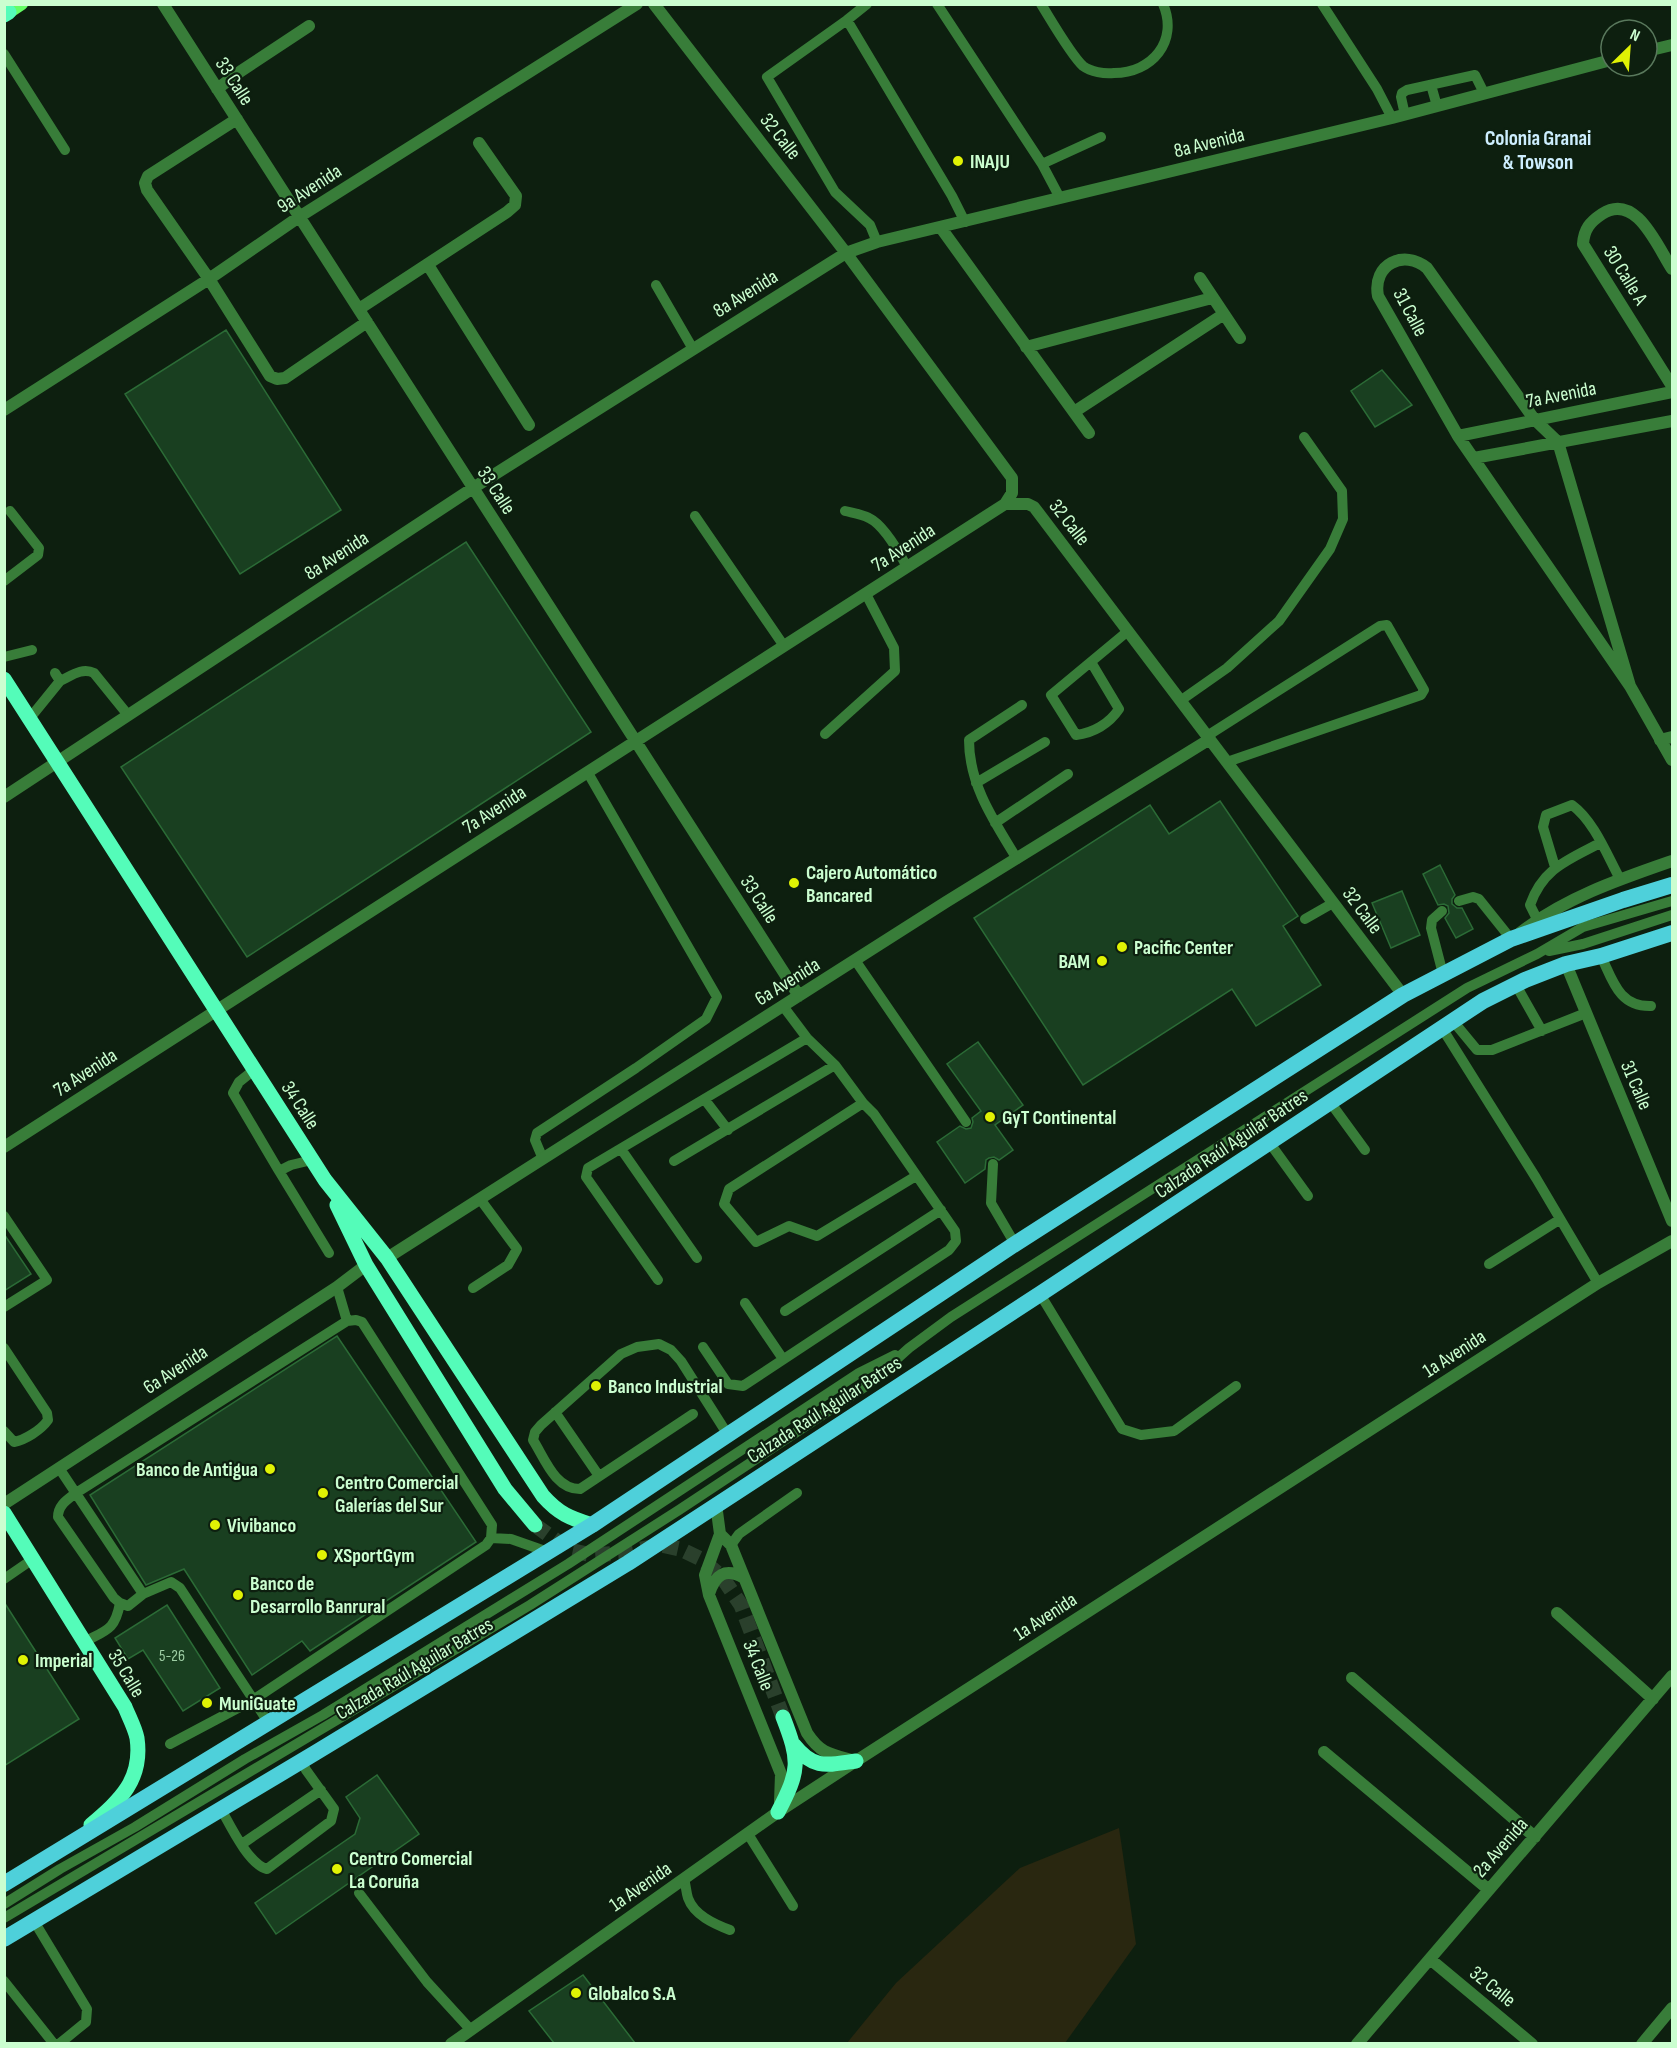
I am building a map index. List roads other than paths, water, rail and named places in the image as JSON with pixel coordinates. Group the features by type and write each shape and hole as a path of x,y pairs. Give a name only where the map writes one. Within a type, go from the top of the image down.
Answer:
{"highway":[{"name":"Calzada Raúl Aguilar Batres","path":"4,1884 592,1525 1015,1244 1403,995 1511,939 1672,885"},
{"name":"Calzada Raúl Aguilar Batres","path":"4,1939 628,1563 1483,1001 1566,964 1600,956 1672,933"}],"main road":[{"name":"34 Calle","path":"4,679 325,1180 387,1258 543,1496 568,1518 592,1525"},
{"path":"325,1180 366,1265 505,1490 535,1525"},
{"name":"35 Calle","path":"4,1513 125,1707 136,1737 138,1763 131,1783 114,1806 66,1848"},
{"path":"778,1812 792,1787 796,1773 794,1745 783,1717"},
{"path":"794,1745 803,1756 816,1764 831,1765 856,1761"}],"street":[{"name":"33 Calle","path":"163,4 799,996"},
{"name":"9a Avenida","path":"4,410 209,279 299,217 637,4"},
{"name":"32 Calle","path":"654,4 846,253 1012,478 1012,493 1005,504"},
{"path":"217,89 309,26"},
{"name":"8a Avenida","path":"4,797 473,488 846,253 878,242 1398,116 1599,63"},
{"path":"237,119 148,176 145,183 147,190 209,279 270,376 277,379 285,378 367,322"},
{"path":"358,309 428,265 507,212 515,204 516,196 479,143"},
{"name":"30 Calle A","path":"1672,269 1640,219 1631,212 1616,207 1610,209 1592,220 1587,227 1583,244 1672,386"},
{"path":"941,228 1089,434"},
{"name":"31 Calle","path":"1630,686 1558,442 1534,419 1427,268 1410,259 1385,267 1380,272 1376,286 1378,296 1458,436 1666,739 1672,760"},
{"path":"428,265 530,425"},
{"path":"1200,278 1240,338"},
{"path":"1026,347 1212,298"},
{"path":"1074,412 1224,314"},
{"name":"7a Avenida","path":"1458,436 1672,392"},
{"path":"1474,458 1672,421"},
{"name":"32 Calle","path":"1005,504 1028,504 1034,507 1403,995"},
{"name":"7a Avenida","path":"4,1147 1005,504"},
{"name":"6a Avenida","path":"387,1258 1208,737"},
{"path":"1511,939 1537,919 1620,879 1672,861"},
{"name":"31 Calle","path":"1566,964 1672,1221"},
{"name":"1a Avenida","path":"451,2043 778,1812 1598,1283 1672,1241"},
{"name":"6a Avenida","path":"4,1504 337,1287 366,1265"},
{"name":"34 Calle","path":"716,1504 720,1534 705,1575 709,1595 781,1774 778,1812"},
{"name":"34 Calle","path":"720,1534 730,1545 807,1733 816,1746 828,1754 856,1761"},
{"path":"709,1595 712,1584 721,1574 738,1574 744,1578"},
{"path":"1557,1613 1653,1699"},
{"name":"2a Avenida","path":"1358,2043 1672,1676"},
{"path":"1352,1678 1535,1837"},
{"path":"1324,1752 1489,1890"},
{"name":"32 Calle","path":"1430,1959 1532,2043"},
{"path":"1642,2043 1672,2008"}],"lane":[{"path":"867,4 767,77 835,192 870,225 878,242"},
{"path":"937,4 1042,164 1060,198"},
{"path":"1041,4 1084,66 1103,74 1128,73 1157,56 1166,38 1167,16 1162,4"},
{"path":"1322,4 1377,89 1398,116"},
{"path":"847,20 965,222"},
{"path":"4,54 65,150"},
{"path":"1398,116 1402,93 1431,85 1475,75 1484,93"},
{"path":"1431,85 1437,106"},
{"path":"1042,164 1101,137"},
{"path":"656,285 693,350"},
{"path":"1180,700 1227,668 1279,621 1330,549 1343,519 1342,491 1304,437"},
{"path":"4,581 38,555 39,548 6,510"},
{"path":"845,511 868,517 877,523 897,549 907,567"},
{"path":"695,516 784,646"},
{"path":"825,734 895,671 894,648 866,594"},
{"path":"1208,737 1380,627 1387,625 1424,690 1421,695 1227,762"},
{"path":"1090,662 1119,709 1112,719 1088,733 1076,735 1051,694 1090,662 1128,631"},
{"path":"4,657 32,650"},
{"path":"30,718 58,677 82,670 94,673 128,715"},
{"path":"1017,859 995,823 976,783 969,759 969,740 1022,705"},
{"path":"976,783 1045,742"},
{"path":"543,1159 535,1140 537,1133 636,1068 706,1018 717,997 588,773"},
{"path":"995,823 1068,774"},
{"path":"1555,867 1543,827 1546,815 1572,805 1582,811 1592,825 1620,879"},
{"path":"1537,919 1530,905 1536,889 1555,867 1600,843"},
{"path":"1459,901 1473,897 1479,899 1511,939"},
{"path":"4,1918 530,1605 869,1384 909,1348 951,1317 1467,988 1537,954 1583,927 1672,901"},
{"path":"1305,919 1333,903"},
{"path":"1442,911 1432,920 1431,928 1443,974"},
{"path":"1537,954 1583,944 1672,915"},
{"path":"1600,956 1622,997 1640,1006 1651,1006"},
{"path":"855,960 966,1122"},
{"path":"1516,985 1542,1031"},
{"path":"703,1347 728,1384 742,1386 949,1250 956,1241 955,1231 874,1114 835,1065 807,1038 783,1006"},
{"path":"1447,1025 1477,1050 1492,1050 1586,1013"},
{"path":"1447,1025 1559,1220 1598,1283"},
{"path":"658,1280 586,1177 588,1168 807,1038"},
{"path":"674,1161 835,1065"},
{"path":"254,1070 239,1082 232,1093 329,1253"},
{"path":"705,1100 728,1130"},
{"path":"1330,1102 1365,1150"},
{"path":"863,1103 729,1189 724,1204 756,1242 789,1226 817,1236 916,1176"},
{"path":"1269,1142 1308,1196"},
{"path":"621,1149 697,1258"},
{"path":"279,1171 291,1165 312,1160"},
{"path":"993,1164 991,1203 1015,1244"},
{"path":"473,1288 508,1264 517,1249 480,1199"},
{"path":"785,1311 941,1210"},
{"path":"4,1216 47,1280 4,1307"},
{"path":"1490,1264 1559,1220"},
{"path":"337,1287 347,1321"},
{"path":"1040,1294 1122,1429 1141,1435 1174,1431 1236,1386"},
{"path":"745,1303 783,1359"},
{"path":"170,1744 253,1700 486,1545 491,1538 492,1525 362,1322 356,1320 347,1321 76,1492 58,1510 58,1517 120,1604 128,1606 143,1594 171,1582 180,1588 253,1700 268,1722"},
{"path":"693,1414 580,1489 572,1489 560,1483 533,1440 535,1432 555,1412 621,1354 637,1347 658,1344 671,1350 681,1361 728,1435"},
{"path":"4,1348 47,1413 48,1420 21,1441 14,1442 4,1431"},
{"path":"4,1904 245,1759 323,1715 558,1571 859,1373 909,1348"},
{"path":"555,1412 599,1476"},
{"path":"59,1468 143,1594"},
{"path":"730,1545 739,1534 797,1492"},
{"path":"491,1538 510,1539 548,1552"},
{"path":"4,1579 33,1559"},
{"path":"84,1642 110,1627 117,1620 120,1604"},
{"path":"222,1809 242,1844 261,1868 267,1869 331,1821 334,1809 302,1761"},
{"path":"242,1844 321,1790"},
{"path":"748,1834 793,1906"},
{"path":"684,1879 688,1899 699,1913 716,1925 730,1930"},
{"path":"359,1893 428,1982 470,2029"},
{"path":"34,1921 87,2009 86,2022 59,2043"},
{"path":"4,1981 54,2043"}],"tunnel":[{"path":"535,1525 569,1550 592,1555 620,1553 662,1545 680,1549 701,1559 722,1577 741,1605 783,1717"}],"place":[{"name":"INAJU","path":"958,161"},
{"name":"Cajero Automático Bancared","path":"794,883"},
{"name":"Pacific Center","path":"1122,947"},
{"name":"BAM","path":"1102,961"},
{"name":"GyT Continental","path":"990,1117"},
{"name":"Banco Industrial","path":"596,1386"},
{"name":"Banco de Antigua","path":"270,1469"},
{"name":"Centro Comercial Galerías del Sur","path":"323,1493"},
{"name":"Vivibanco","path":"215,1525"},
{"name":"XSportGym","path":"322,1555"},
{"name":"Banco de Desarrollo Banrural","path":"238,1595"},
{"name":"Imperial","path":"23,1660"},
{"name":"MuniGuate","path":"207,1703"},
{"name":"Centro Comercial La Coruña","path":"337,1869"},
{"name":"Globalco S.A","path":"576,1993"}],"district":[{"name":"Colonia Granai & Towson","path":"1538,150"}]}
